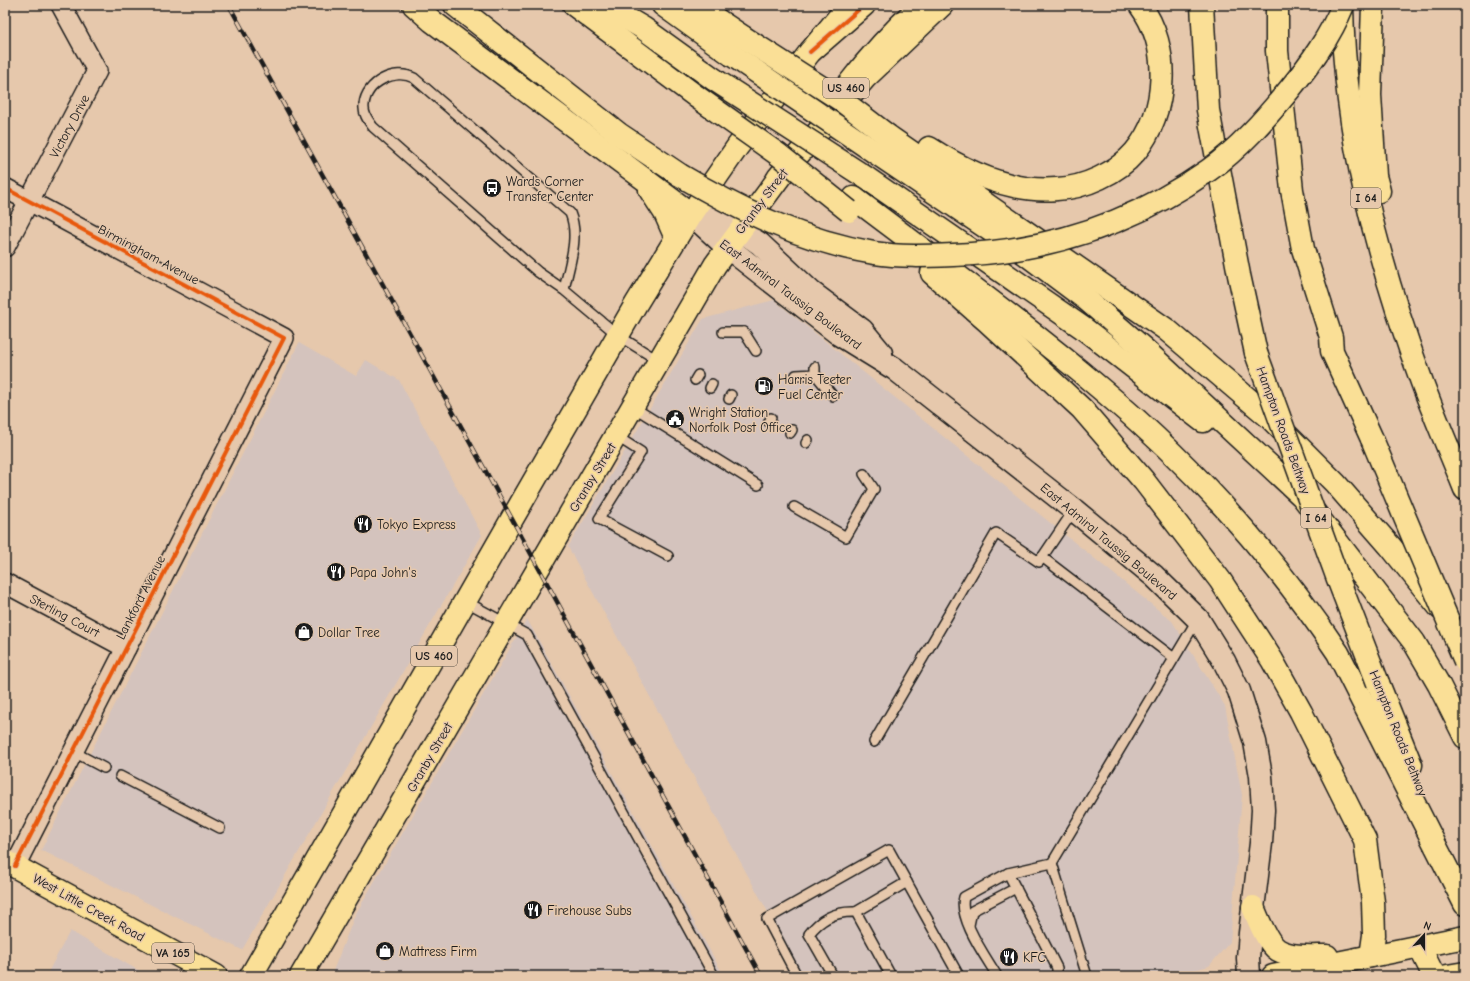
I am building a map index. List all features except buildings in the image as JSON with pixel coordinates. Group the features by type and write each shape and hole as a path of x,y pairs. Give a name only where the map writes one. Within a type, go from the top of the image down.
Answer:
{"main road":[{"path":"414,5 432,21 637,173 695,208"},
{"path":"455,5 619,134 680,175 736,208 778,225 840,246 877,253 926,256 985,254 1077,236 1144,208 1173,192 1209,170 1237,146 1276,107 1309,66 1334,26 1343,5"},
{"path":"574,5 697,97 1032,332 1102,389 1194,476 1258,545 1317,621 1338,653 1459,879 1465,904"},
{"path":"604,5 643,28 715,80 865,177 1084,328 1302,496"},
{"path":"663,5 840,100 1027,255 1087,300 1144,349 1302,496 1414,642 1439,685 1465,737"},
{"path":"695,5 737,46 886,138 1166,330 1268,416 1335,483 1390,546 1437,604 1465,645"},
{"path":"810,52 849,5"},
{"name":"US 460","path":"251,976 465,601 676,238 738,146 810,52 864,5"},
{"name":"Granby Street","path":"301,976 727,247 862,66 905,20 922,5"},
{"path":"778,178 865,78 942,5"},
{"path":"886,138 946,159 1006,184 1028,188 1058,190 1076,186 1120,167 1134,153 1145,138 1156,113 1160,95 1162,66 1155,31 1140,5"},
{"name":"Hampton Roads Beltway","path":"1202,5 1208,110 1239,276 1256,352 1338,579 1395,728 1459,879"},
{"path":"1277,5 1277,51 1292,190 1303,249 1331,337 1332,351 1372,439 1465,661"},
{"name":"I 64","path":"1343,5 1343,44 1348,102 1364,190 1385,274 1423,385 1465,489"},
{"path":"1373,5 1370,95 1375,176 1423,385"},
{"path":"637,173 665,213 676,238"},
{"path":"851,205 965,302 1082,409 1144,481 1220,580 1272,660 1301,712 1365,840 1373,902 1374,935 1371,956"},
{"name":"East Admiral Taussig Boulevard","path":"695,208 740,230 760,244 812,292 862,330 895,369"},
{"name":"East Admiral Taussig Boulevard","path":"695,208 727,247 840,335 895,369 1074,510 1154,576 1198,619 1224,661 1238,691 1255,742 1261,776 1263,810 1262,843 1248,958 1249,976"},
{"name":"West Little Creek Road","path":"10,864 216,976"},
{"path":"1253,907 1261,927 1278,950 1303,956 1371,956"},
{"path":"1273,976 1465,937"},
{"path":"1419,946 1434,976"},
{"path":"1447,976 1465,973"}],"street":[{"name":"Victory Drive","path":"5,247 97,71 61,5"},
{"name":"Birmingham Avenue","path":"5,188 284,338"},
{"name":"Lankford Avenue","path":"10,864 74,752 284,338"},
{"name":"Sterling Court","path":"5,583 126,648"}],"lane":[{"path":"564,290 575,234 574,223 570,213 414,78 408,75 397,74 378,81 369,91 364,104 365,116 373,127 538,272 564,290 619,336 660,361"},
{"path":"723,332 744,332"},
{"path":"737,341 744,332"},
{"path":"744,332 756,351"},
{"path":"796,375 815,370"},
{"path":"815,370 817,387"},
{"path":"815,370 833,396"},
{"path":"633,407 758,486"},
{"path":"616,436 641,452 599,519 668,556"},
{"path":"794,507 846,537 874,489 864,474"},
{"path":"874,742 996,533 1039,562 1074,510"},
{"path":"1042,557 1174,658"},
{"path":"465,601 527,635 714,976"},
{"path":"997,976 969,925 963,910 964,897 1008,873 1052,863 1198,619"},
{"path":"74,752 104,768"},
{"path":"120,776 220,828"},
{"path":"797,976 767,919 889,850 959,976"},
{"path":"1052,863 1087,976"},
{"path":"1008,873 1057,968 1057,976"},
{"path":"833,976 809,934 817,924 842,911 856,912 907,882"},
{"path":"969,925 972,911 1016,888"},
{"path":"856,912 891,976"}],"shaded area":[{"path":"774,300 1172,621 1225,706 1242,795 1230,942 1209,966 1172,976 803,976 568,547 703,319"},
{"path":"299,343 356,376 366,360 399,380 482,535 242,950 41,850"},
{"path":"527,619 724,976 331,976 355,915"},
{"path":"70,931 148,976 46,976"}],"railway":[{"path":"229,5 512,519 761,976"}],"cycle path":[{"path":"810,52 864,5"},
{"path":"5,188 284,338 15,866"}],"place":[{"name":"Wards Corner Transfer Center","path":"492,188"},
{"name":"Harris Teeter Fuel Center","path":"764,386"},
{"name":"Wright Station Norfolk Post Office","path":"675,419"},
{"name":"Tokyo Express","path":"363,524"},
{"name":"Papa John's","path":"336,572"},
{"name":"Dollar Tree","path":"304,632"},
{"name":"Firehouse Subs","path":"533,910"},
{"name":"Mattress Firm","path":"385,951"},
{"name":"KFC","path":"1009,957"}]}
